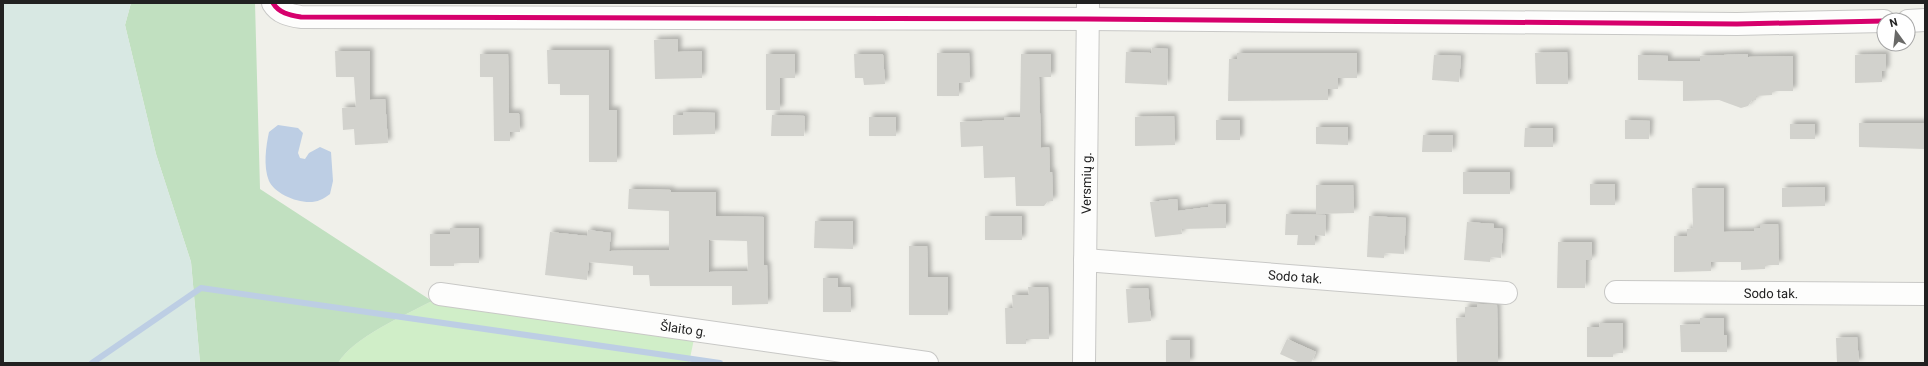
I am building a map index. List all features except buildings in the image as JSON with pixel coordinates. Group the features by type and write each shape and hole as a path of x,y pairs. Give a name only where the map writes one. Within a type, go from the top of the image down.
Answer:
{"street":[{"path":"273,4 279,10 289,15 300,17 1087,11 1729,24 1876,21"},
{"name":"Versmių g.","path":"1084,363 1087,11"},
{"name":"Sodo tak.","path":"1085,260 1506,293"},
{"name":"Sodo tak.","path":"1616,292 1925,294"},
{"name":"Šlaito g.","path":"440,294 927,363"}],"green space":[{"path":"131,3 255,3 260,189 432,301 368,335 346,353 338,363 200,363 191,262 156,154 125,25"},
{"path":"432,301 694,339 689,363 338,363 346,353 368,335"}],"shaded area":[{"path":"3,3 131,3 125,25 156,154 191,262 200,363 3,363"}],"water":[{"path":"278,125 298,128 303,133 298,153 300,158 305,159 309,153 320,147 331,152 333,181 330,194 314,202 299,201 284,195 272,186 266,169 266,150 269,132"}],"waterway":[{"path":"92,363 201,288 720,363"}],"cycle path":[{"path":"273,3 281,11 301,17 1087,19 1737,24 1876,21"}]}
